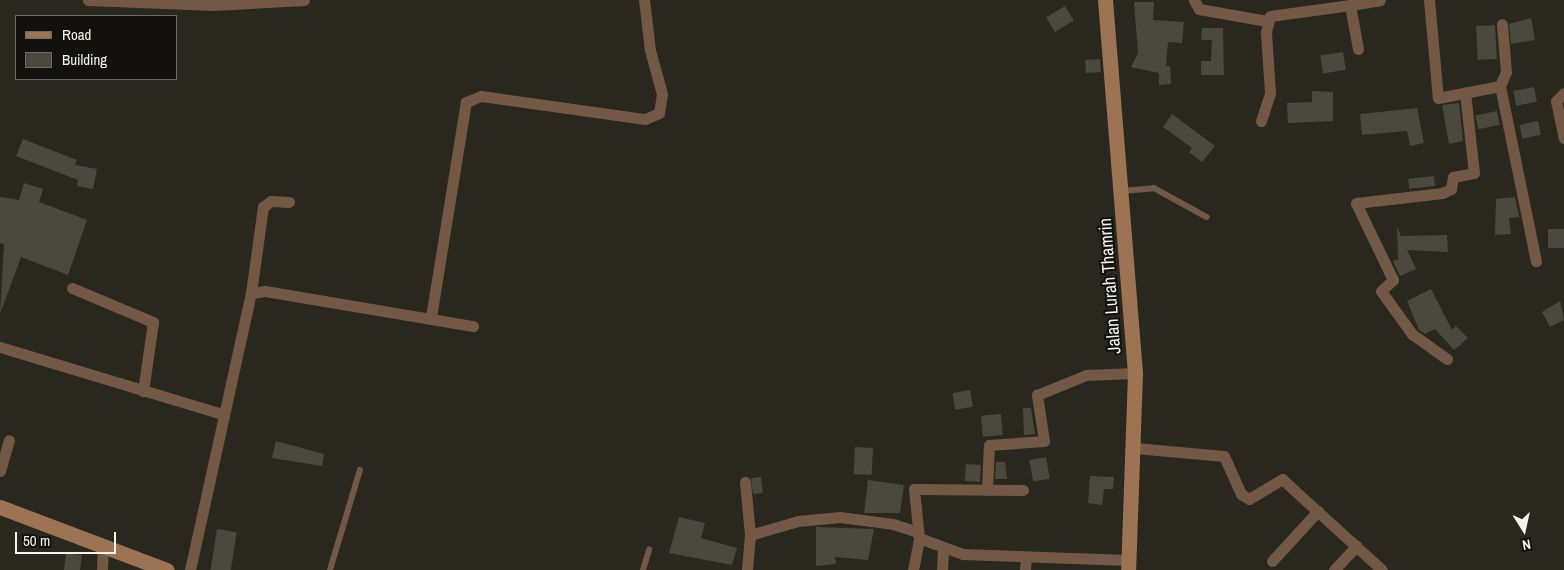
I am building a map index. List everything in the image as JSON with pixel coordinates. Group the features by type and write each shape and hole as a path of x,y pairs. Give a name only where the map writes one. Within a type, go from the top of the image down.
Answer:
{"street":[{"path":"88,0 158,2 273,2 304,0"},
{"path":"431,317 466,102 481,96 645,119 659,113 662,94 650,50 644,0"},
{"name":"Jalan Lurah Thamrin","path":"1105,0 1122,191 1135,373 1134,448 1128,565"},
{"path":"1194,0 1199,9 1268,21 1285,12 1380,0"},
{"path":"1429,0 1438,98 1500,86"},
{"path":"1350,5 1358,49"},
{"path":"1261,121 1270,93 1268,21"},
{"path":"1502,24 1506,72 1500,86 1529,207 1536,261"},
{"path":"1564,93 1556,101 1564,138"},
{"path":"1447,359 1412,334 1381,291 1393,280 1356,203 1442,193 1451,189 1453,178 1474,173 1465,94"},
{"path":"190,570 222,414 251,293 263,208 271,201 289,202"},
{"path":"72,288 153,322 143,392"},
{"path":"251,293 431,317 473,326"},
{"path":"0,347 143,392 222,414"},
{"path":"987,490 989,445 1044,441 1037,395 1086,375 1135,373"},
{"path":"0,471 9,440"},
{"path":"1134,448 1224,456 1243,496 1254,498 1274,480 1282,479 1382,570"},
{"path":"745,482 750,534 747,570"},
{"path":"913,570 918,535 914,489 1023,490"},
{"path":"0,507 167,570"},
{"path":"1272,561 1318,511"},
{"path":"750,534 798,521 840,517 886,522 918,535 943,550 1128,565"},
{"path":"102,570 103,545"},
{"path":"1334,570 1356,546"},
{"path":"942,570 943,550"},
{"path":"1025,570 1026,557"}],"lane":[{"path":"1122,191 1154,188 1207,217"},
{"path":"330,570 360,470"},
{"path":"643,570 650,550"}],"building":[{"path":"1134,2 1154,2 1153,20 1184,22 1182,43 1168,42 1166,66 1170,66 1171,84 1159,85 1159,73 1131,67 1138,53"},
{"path":"1065,6 1074,21 1055,32 1046,17"},
{"path":"1531,18 1535,40 1511,44 1509,24"},
{"path":"1495,25 1497,59 1478,60 1476,26"},
{"path":"1202,28 1223,28 1224,75 1201,75 1201,61 1211,61 1212,40 1201,40"},
{"path":"1343,52 1346,70 1323,73 1320,56"},
{"path":"1100,59 1101,72 1086,73 1085,60"},
{"path":"1534,87 1537,102 1516,106 1513,91"},
{"path":"1312,91 1333,92 1333,121 1288,123 1287,103 1312,102"},
{"path":"1459,103 1463,141 1449,144 1442,105"},
{"path":"1417,108 1424,143 1410,146 1407,131 1362,135 1360,114"},
{"path":"1497,111 1500,125 1478,129 1475,116"},
{"path":"1172,114 1215,146 1202,162 1189,152 1192,148 1163,127"},
{"path":"1538,121 1541,135 1522,139 1519,125"},
{"path":"23,139 77,160 75,165 97,169 93,189 77,186 78,180 16,156"},
{"path":"1434,176 1435,186 1409,189 1408,179"},
{"path":"24,183 43,189 39,202 87,220 68,275 21,257 0,314 4,244 0,243 0,197 19,200"},
{"path":"1515,197 1519,217 1509,218 1511,234 1495,235 1496,199"},
{"path":"1397,227 1401,236 1447,235 1448,252 1407,250 1416,269 1400,276 1393,261 1398,259"},
{"path":"1548,229 1564,229 1564,248 1548,248"},
{"path":"1431,289 1452,330 1456,326 1468,338 1454,350 1435,329 1425,334 1419,330 1407,301"},
{"path":"1560,301 1564,320 1550,327 1542,312"},
{"path":"970,390 973,407 955,410 952,393"},
{"path":"1023,408 1031,408 1035,434 1024,435"},
{"path":"1001,414 1003,435 983,437 981,416"},
{"path":"276,441 324,454 322,466 272,458"},
{"path":"855,447 873,448 872,475 854,474"},
{"path":"1046,457 1050,479 1033,482 1029,460"},
{"path":"996,462 1005,462 1007,479 995,479"},
{"path":"966,464 981,465 980,482 965,481"},
{"path":"1090,476 1114,477 1113,489 1104,489 1102,505 1088,503"},
{"path":"761,477 763,493 753,494 751,478"},
{"path":"868,480 904,485 900,513 864,513"},
{"path":"679,517 705,523 701,538 737,548 732,565 669,553"},
{"path":"816,527 874,529 868,560 835,557 836,564 816,566"},
{"path":"217,529 237,532 231,570 211,570"},
{"path":"66,553 82,555 80,570 64,570"}]}
